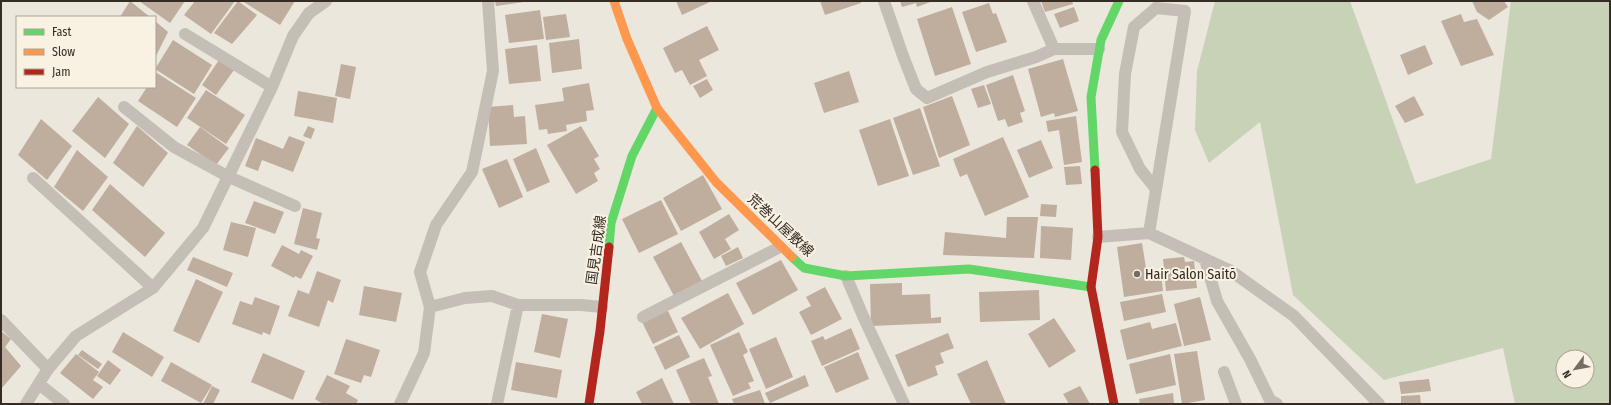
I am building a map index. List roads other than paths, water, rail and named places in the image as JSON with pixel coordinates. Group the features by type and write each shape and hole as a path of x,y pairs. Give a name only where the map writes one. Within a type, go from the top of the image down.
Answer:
{"street":[{"name":"荒巻山屋敷線","path":"614,1 626,39 657,108 716,182 780,247 804,268 846,276 969,269 1091,287"},
{"path":"1114,404 1091,287 1098,237 1091,96 1101,40 1118,1"},
{"name":"国見吉成線","path":"589,404 600,331 611,223 632,156 657,108"}],"lane":[{"path":"26,404 48,369 76,336 153,288 203,228 272,87 293,36 308,13 326,1"},
{"path":"400,404 424,353 430,307 420,272 436,225 472,172 493,71 488,1"},
{"path":"884,1 916,89 927,98 987,72 1036,57 1054,49 1099,50"},
{"path":"1033,1 1054,49"},
{"path":"1149,233 1185,11 1156,8 1134,27 1125,74 1122,132 1140,169 1156,189"},
{"path":"185,34 272,87"},
{"path":"124,107 174,147 229,177 296,206"},
{"path":"34,178 153,288"},
{"path":"1098,237 1149,233 1231,271 1294,316 1379,404"},
{"path":"643,317 780,247"},
{"path":"1205,259 1217,301 1250,358 1270,400 1278,404"},
{"path":"846,276 904,404"},
{"path":"430,307 465,298 492,296 518,305 602,307"},
{"path":"497,404 518,305"},
{"path":"1,320 48,369"},
{"path":"1224,372 1236,404"},
{"path":"39,384 64,404"}],"place":[{"name":"Hair Salon Saitō","path":"1137,274"}]}
